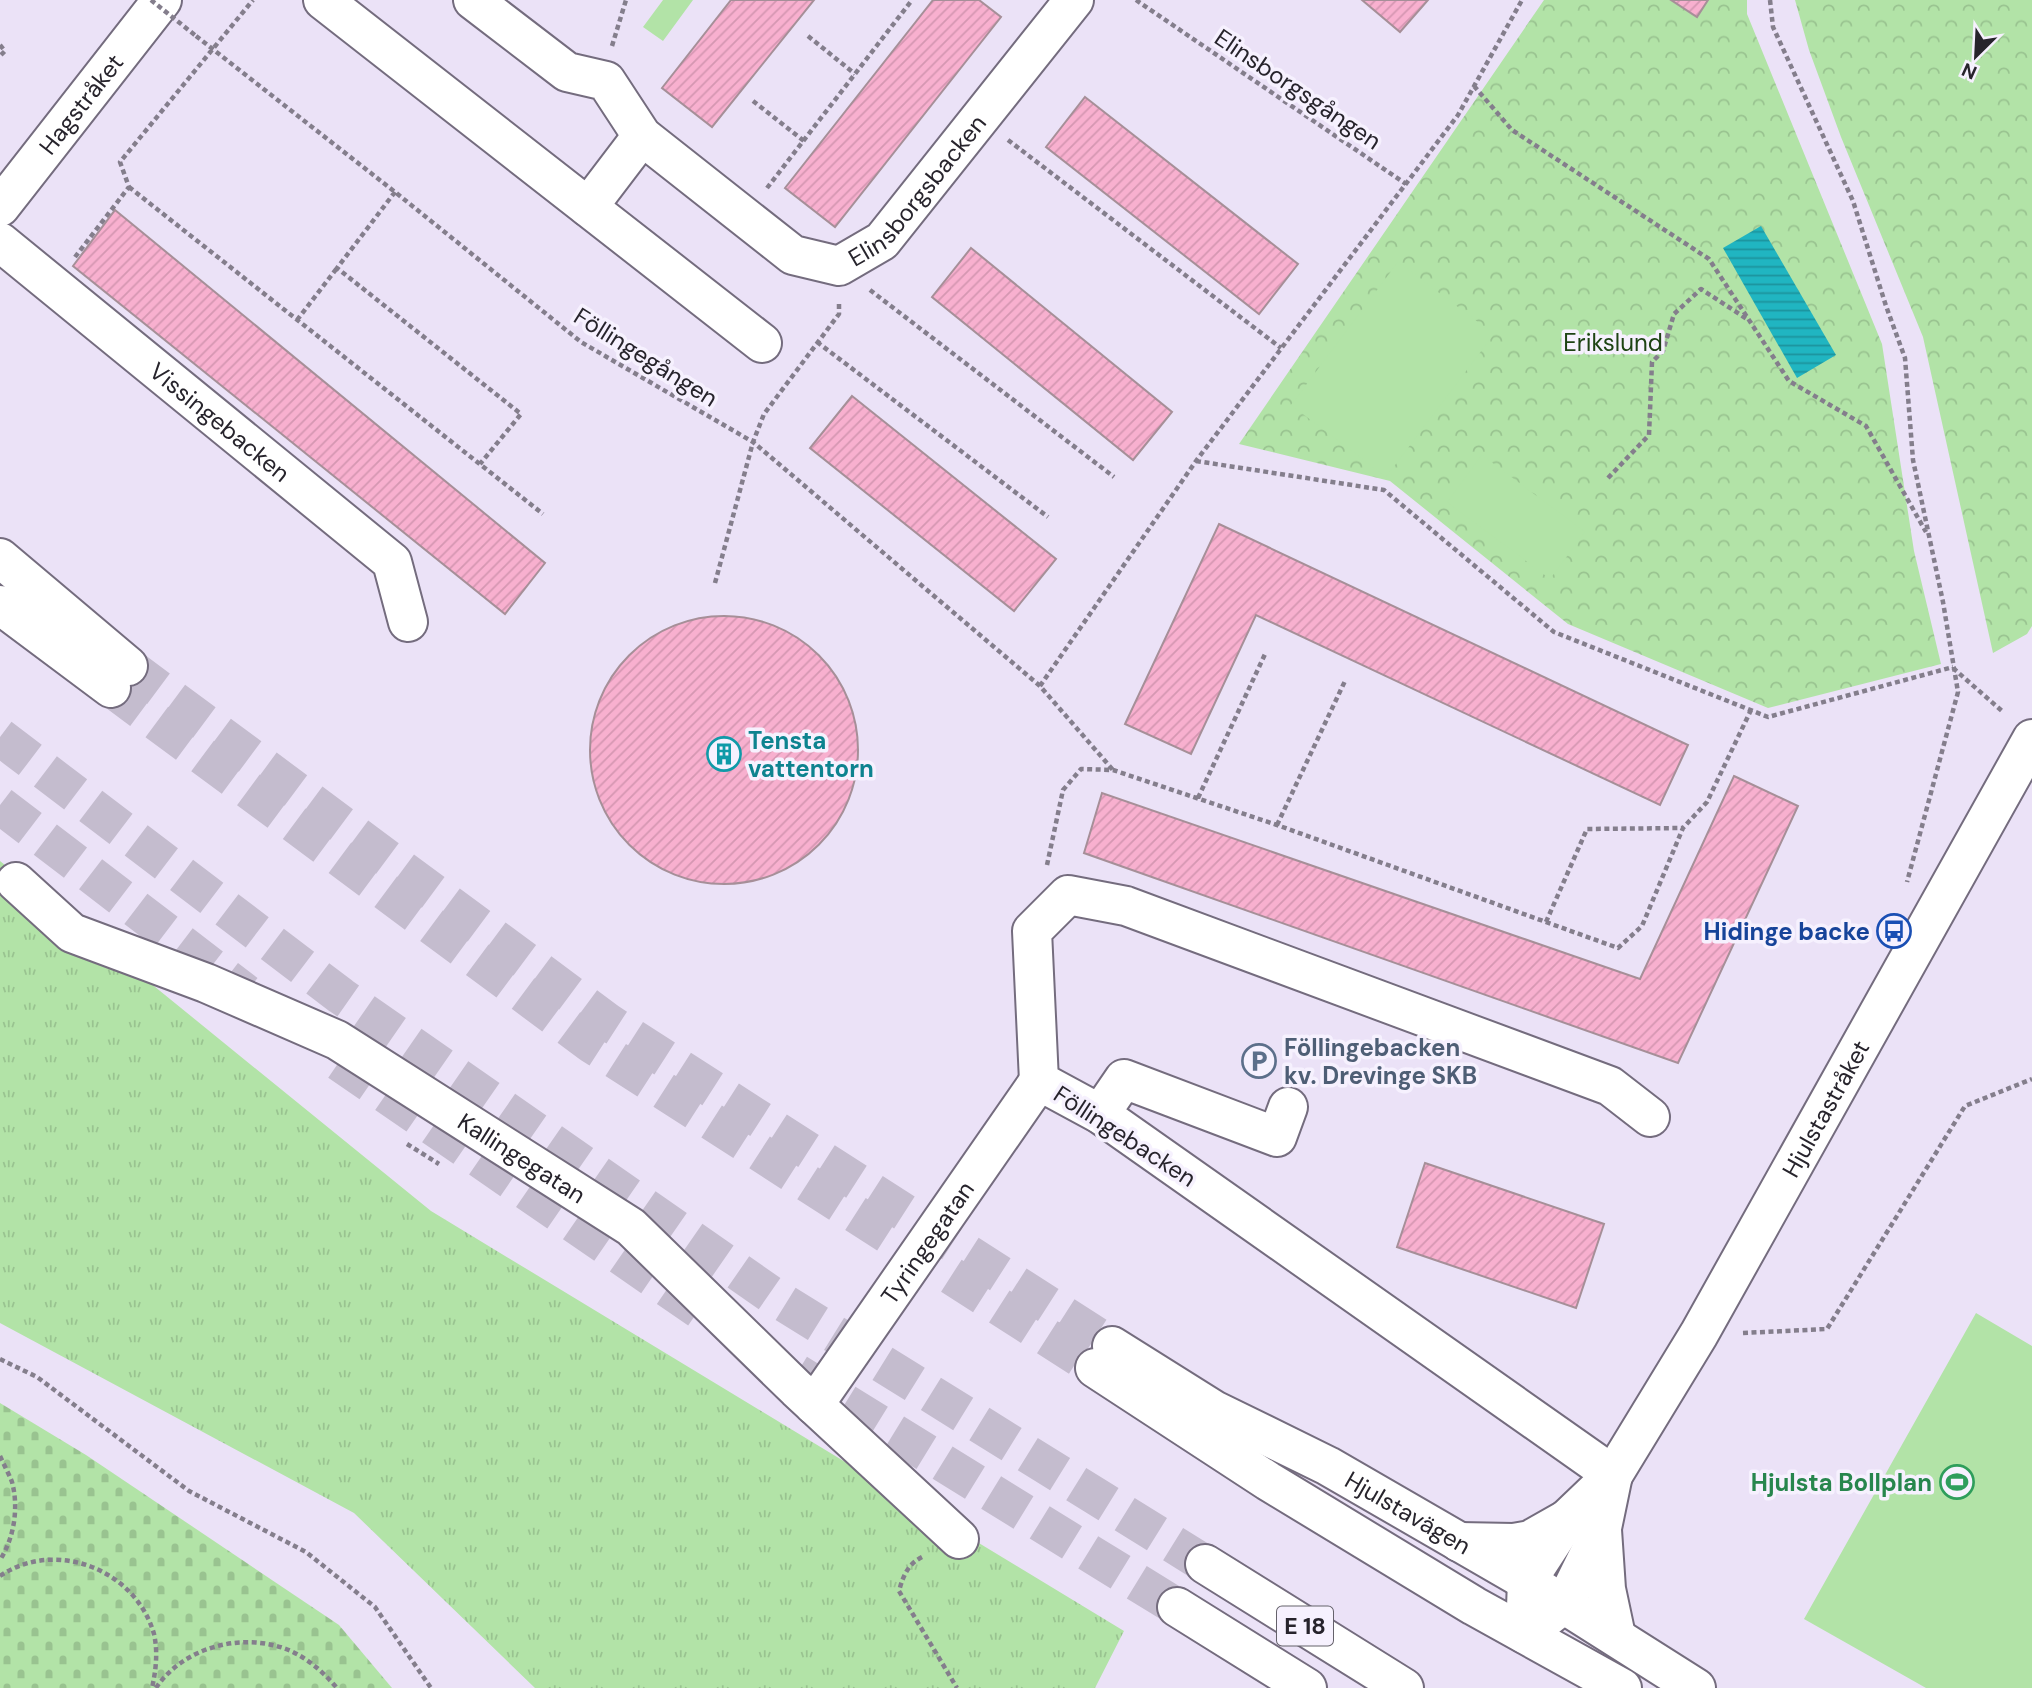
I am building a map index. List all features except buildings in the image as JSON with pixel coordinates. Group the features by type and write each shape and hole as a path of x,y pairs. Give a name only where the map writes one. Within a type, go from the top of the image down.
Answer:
{"main road":[{"name":"Hagstråket","path":"0,207 162,0"},
{"path":"323,0 762,343"},
{"path":"473,0 567,72 606,81"},
{"name":"Elinsborgsbacken","path":"606,81 642,136 793,255 839,266 882,241 1074,0"},
{"path":"589,208 642,136"},
{"name":"Vissingebacken","path":"0,242 392,562 408,622"},
{"path":"0,558 120,677 0,605"},
{"name":"Hjulstastråket","path":"1527,1581 1585,1523 1699,1334 2032,739"},
{"name":"Kallingegatan","path":"16,882 72,933 206,983 337,1040 631,1227 814,1405 959,1539"},
{"name":"Föllingebacken","path":"1613,1475 1100,1114 1040,1082 1032,931 1068,895 1126,906 1610,1086 1650,1117"},
{"path":"1100,1114 1124,1079 1277,1137 1287,1107"},
{"name":"Tyringegatan","path":"814,1405 1040,1082"},
{"name":"Hjulstavägen","path":"1622,1688 1463,1599 1268,1481 1103,1357 1328,1466 1564,1603 1696,1688"},
{"path":"1458,1542 1514,1543 1585,1523 1606,1589 1616,1636"},
{"name":"Hjulstastråket","path":"1525,1634 1564,1603 1585,1523"},
{"name":"E 18","path":"1205,1564 1404,1688"},
{"path":"1525,1634 1527,1581"},
{"name":"E 18","path":"1177,1607 1307,1688"}],"path":[{"name":"Föllingegången","path":"151,0 581,342 753,442 1040,687 1113,770"},
{"path":"253,0 120,162 129,187 543,514"},
{"path":"606,81 609,54 626,0"},
{"path":"745,217 912,0"},
{"name":"Elinsborgsgången","path":"1136,0 1406,184"},
{"path":"1040,687 1195,461 1458,115 1522,0"},
{"path":"1770,0 1773,27 1853,201 1905,358 1913,460 1958,692 1904,891"},
{"path":"808,36 855,74"},
{"path":"0,45 5,51 0,56"},
{"path":"1474,86 1513,130 1709,259 1788,381 1866,426 1929,538"},
{"path":"753,101 803,141"},
{"path":"980,118 1281,348"},
{"path":"53,285 129,187"},
{"path":"297,320 395,192"},
{"path":"715,583 753,442 764,414 839,314 839,266"},
{"path":"839,266 1114,477"},
{"path":"337,268 522,414 480,464"},
{"path":"1608,478 1649,435 1652,362 1664,351 1674,314 1701,289 1749,321"},
{"path":"817,342 1048,517"},
{"path":"1195,461 1384,490 1554,632 1768,717 1953,667"},
{"path":"1198,798 1266,652"},
{"path":"1953,667 2002,711"},
{"path":"1277,825 1345,681"},
{"path":"1044,877 1063,790 1081,769 1113,770 1277,825 1618,948 1642,926 1683,828 1707,802 1751,710"},
{"path":"1546,922 1587,829 1683,828"},
{"path":"1699,1334 1827,1329 1965,1106 2032,1079"},
{"path":"407,1144 439,1164"},
{"path":"0,1359 37,1377 189,1491 306,1552 375,1607 431,1688"},
{"path":"0,1456 12,1483 15,1516 8,1547 0,1560"},
{"path":"0,1576 32,1562 62,1559 93,1566 119,1582 140,1605 154,1634 157,1667 154,1688"},
{"path":"912,1562 899,1591 957,1688"},
{"path":"154,1688 163,1677 190,1656 222,1644 257,1642 290,1651 320,1668 337,1688"}],"green space":[{"path":"663,0 693,0 663,41 643,27"},
{"name":"Erikslund","path":"1544,0 1747,0 1747,14 1882,344 1914,551 1941,664 1768,708 1568,624 1390,481 1239,444"},
{"path":"1795,0 2032,0 2032,626 2027,634 1993,653 1923,337 1841,137 1809,50"},
{"path":"1398,262 1494,334 1386,477 1291,405"},
{"path":"1482,455 1585,532 1550,579 1447,502"},
{"path":"0,861 431,1211 1124,1631 1095,1688 535,1688 354,1513 0,1323"},
{"name":"Hjulsta Bollplan","path":"1976,1313 2032,1346 2032,1688 1926,1688 1804,1619"},
{"path":"0,1403 86,1455 339,1625 392,1688 0,1688"}],"water":[{"path":"1761,226 1836,355 1797,378 1723,248"}],"tunnel":[{"path":"128,666 608,1022 1112,1346"},
{"path":"111,688 591,1044 1095,1368"},
{"path":"0,737 341,996 773,1296 1205,1564"},
{"path":"0,805 246,993"},
{"path":"339,1062 705,1314"},
{"path":"797,1373 1177,1607"}],"place":[{"name":"Tensta vattentorn","path":"724,754"},
{"name":"Hidinge backe","path":"1894,931"},
{"name":"Föllingebacken kv. Drevinge SKB","path":"1259,1061"},
{"name":"Hjulsta Bollplan","path":"1957,1482"}]}
